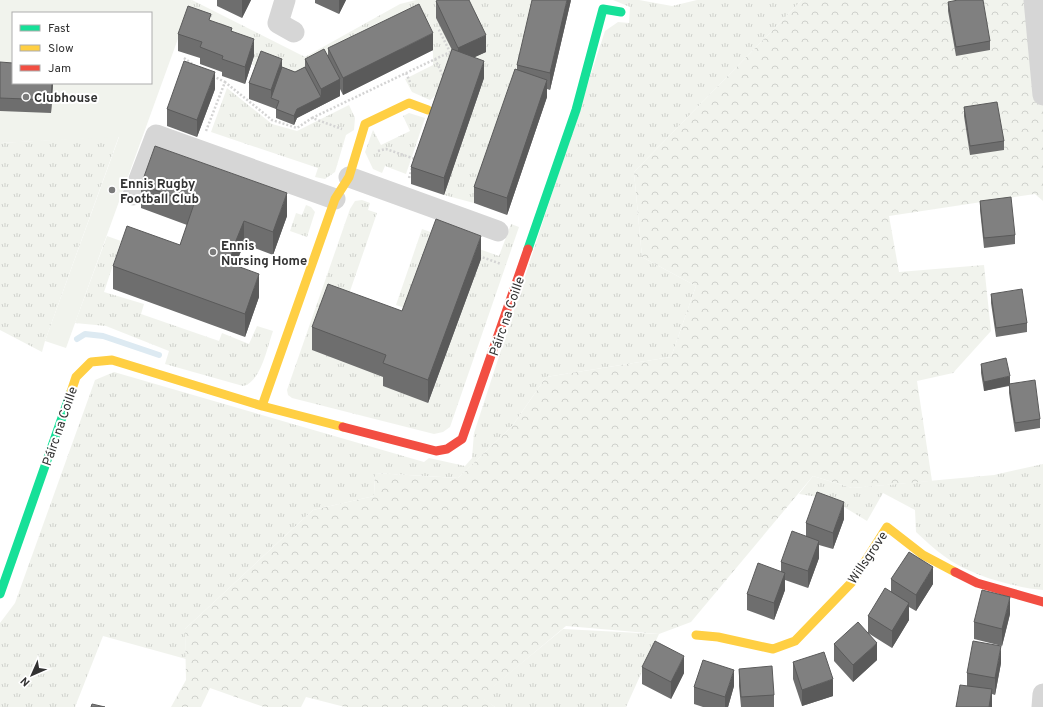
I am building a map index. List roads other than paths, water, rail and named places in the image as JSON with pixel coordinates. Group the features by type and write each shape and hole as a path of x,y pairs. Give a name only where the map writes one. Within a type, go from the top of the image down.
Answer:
{"street":[{"path":"285,0 278,23 294,32"},
{"path":"1034,0 1043,95"},
{"name":"Páirc na Coille","path":"0,594 76,377 91,362 112,360 262,406 436,451 447,450 462,439 576,110 603,9 621,12"},
{"path":"262,406 335,199 349,177 366,124 409,103 428,110"},
{"path":"133,195 156,135 335,199"},
{"path":"349,177 498,231"},
{"name":"Willsgrove","path":"696,635 718,637 773,649 795,641 852,582 887,527 923,555 977,583 1043,602"},
{"path":"1042,707 1043,694"}],"waterway":[{"path":"77,339 85,334 103,336 159,355"}],"place":[{"name":"Clubhouse","path":"26,97"},
{"name":"Ennis Rugby Football Club","path":"112,190"},
{"name":"Ennis Nursing Home","path":"213,252"}]}
